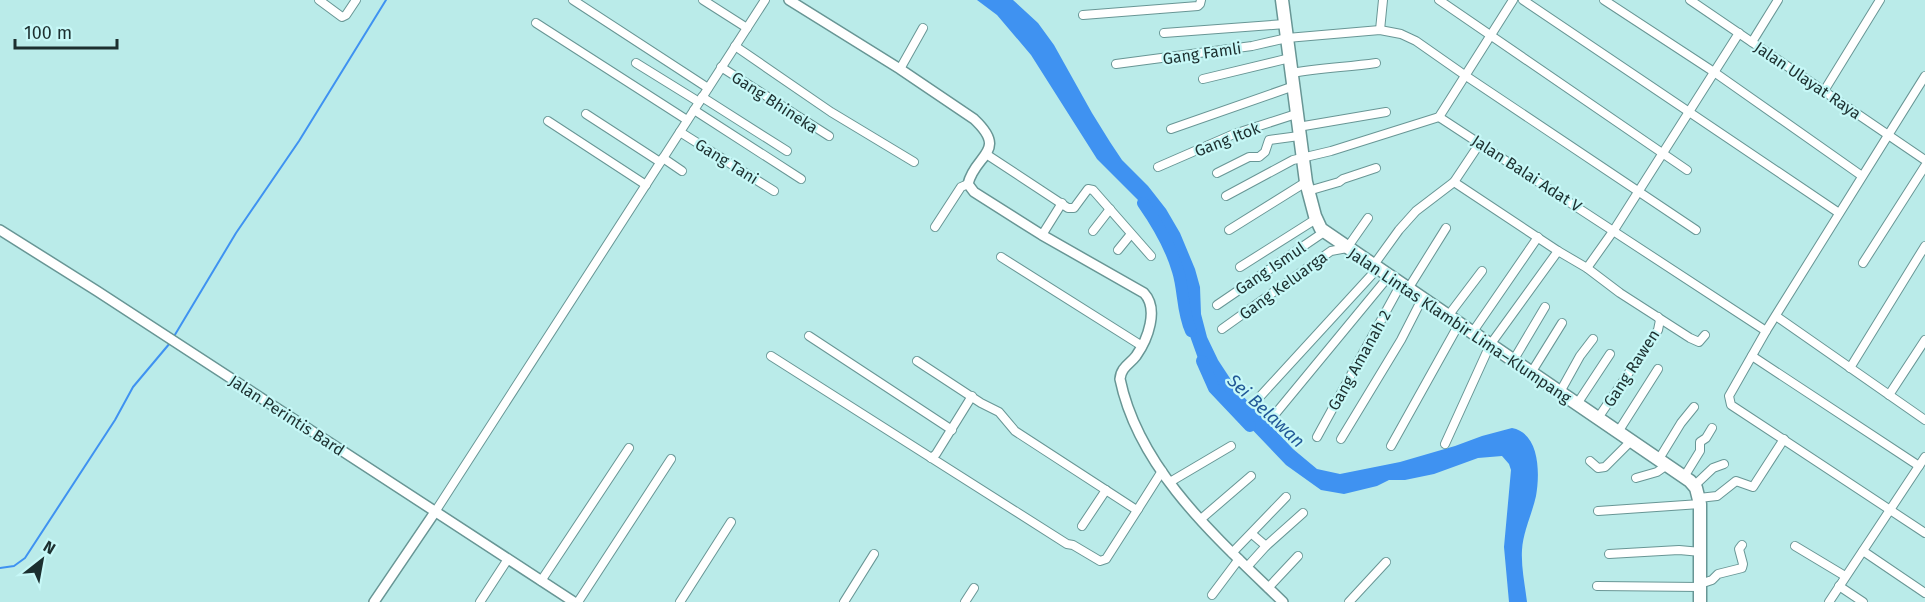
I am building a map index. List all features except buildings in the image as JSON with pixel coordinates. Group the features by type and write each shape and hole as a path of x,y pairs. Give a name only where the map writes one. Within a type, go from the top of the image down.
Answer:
{"main road":[{"name":"Jalan Lintas Klambir Lima–Klumpang","path":"1282,0 1307,186 1316,219 1324,232 1663,462 1684,477 1698,496"},
{"path":"1698,496 1701,552 1700,602"}],"street":[{"path":"319,0 342,16 346,15 356,0"},
{"path":"573,0 708,88"},
{"path":"703,0 747,28"},
{"path":"374,602 435,512 765,0"},
{"path":"789,0 900,69 974,118 982,126 989,137 990,145 969,178 968,184 974,192 1042,235 1144,293 1150,299 1152,316 1142,346 1133,360 1120,373 1128,406 1142,440 1170,482 1201,519 1282,602"},
{"path":"1083,15 1198,6 1200,0"},
{"path":"1380,30 1383,0"},
{"path":"1439,0 1687,170"},
{"path":"1226,196 1293,160 1331,151 1439,117 1513,0"},
{"path":"1523,0 1687,113 1730,139 1839,213"},
{"path":"1604,0 1714,72 1862,176"},
{"name":"Jalan Ulayat Raya","path":"1690,0 1925,160"},
{"path":"1752,42 1778,0"},
{"path":"1824,91 1880,0"},
{"path":"536,23 687,120"},
{"path":"1164,33 1285,24"},
{"path":"900,69 923,28"},
{"name":"Gang Famli","path":"1116,64 1252,46 1287,38 1380,30 1401,34 1416,41 1696,230"},
{"path":"1587,268 1614,230 1739,33"},
{"path":"735,46 831,112 914,162"},
{"path":"1203,79 1290,58"},
{"path":"636,63 787,151"},
{"path":"1292,73 1326,67 1344,68 1376,63"},
{"name":"Gang Bhineka","path":"721,67 829,136"},
{"path":"1925,76 1729,392 1729,402 1925,533"},
{"path":"1171,129 1294,86"},
{"path":"694,110 801,179"},
{"path":"1217,173 1249,157 1259,157 1265,152 1269,140 1298,126 1386,112"},
{"path":"586,114 682,171"},
{"name":"Jalan Balai Adat V","path":"1439,117 1766,331"},
{"path":"548,122 646,185"},
{"name":"Gang Itok","path":"1158,166 1234,134 1298,126"},
{"name":"Gang Tani","path":"680,132 774,191"},
{"path":"1255,402 1375,267 1399,230 1416,211 1454,182 1480,143"},
{"path":"986,154 1026,178 1068,208 1074,208 1090,189 1097,193 1151,256"},
{"path":"1863,262 1925,166"},
{"path":"1229,230 1307,186 1337,183 1376,168"},
{"path":"1454,182 1694,340 1702,340 1705,335"},
{"path":"935,227 961,187 968,184"},
{"path":"1042,235 1062,203"},
{"path":"1094,231 1110,209"},
{"path":"1347,248 1368,218"},
{"path":"1240,267 1316,219"},
{"name":"Gang Amanah 2","path":"1317,437 1404,287 1446,228"},
{"name":"Jalan Perintis Bard","path":"0,230 576,602"},
{"name":"Gang Ismul","path":"1217,305 1324,232"},
{"path":"1118,250 1131,234"},
{"path":"1472,333 1538,237"},
{"path":"1850,368 1925,246"},
{"name":"Gang Keluarga","path":"1222,329 1331,251 1347,248"},
{"path":"1445,444 1490,345 1558,251"},
{"path":"1001,257 1142,346"},
{"path":"1448,316 1482,271"},
{"path":"1276,412 1389,276"},
{"path":"1341,439 1401,340 1422,299"},
{"path":"1513,361 1545,308"},
{"path":"1776,316 1925,420"},
{"name":"Gang Rawen","path":"1598,418 1658,330 1660,321 1658,317"},
{"path":"1532,373 1562,323"},
{"path":"1390,446 1459,324"},
{"path":"809,336 952,430"},
{"path":"1560,392 1580,356 1593,339"},
{"path":"1889,395 1925,340"},
{"path":"1577,404 1610,354"},
{"path":"771,356 1067,544 1073,545 1100,561 1106,559 1162,471"},
{"path":"1752,356 1919,466"},
{"path":"917,362 999,412 1015,432 1138,509"},
{"path":"1618,432 1658,369"},
{"path":"931,458 952,430 972,396"},
{"path":"1636,478 1657,472 1681,423 1694,407"},
{"path":"1684,477 1700,452 1700,442 1706,438 1712,428"},
{"path":"1598,511 1698,496 1718,496 1736,481 1753,487 1784,439"},
{"path":"1590,461 1598,468 1605,467 1631,441"},
{"path":"1170,482 1231,446"},
{"path":"542,581 629,448"},
{"path":"1829,602 1925,457"},
{"path":"576,602 671,459"},
{"path":"1698,496 1713,468 1724,464"},
{"path":"1201,519 1251,476"},
{"path":"1082,526 1106,490"},
{"path":"1212,595 1252,534 1286,497"},
{"path":"1247,567 1266,546 1303,513"},
{"path":"680,602 730,522"},
{"path":"1252,534 1266,546"},
{"path":"1597,586 1700,586 1719,574 1742,568 1739,549 1742,546"},
{"path":"1795,546 1845,576"},
{"path":"1609,554 1679,550 1701,552"},
{"path":"1863,551 1925,593"},
{"path":"844,602 874,554"},
{"path":"1268,588 1298,556"},
{"path":"480,602 508,559"},
{"path":"1349,602 1386,562"},
{"path":"1839,586 1863,602"},
{"path":"965,602 974,588"}],"water":[{"name":"Sei Belawan","path":"977,0 1013,0 1038,23 1054,45 1092,113 1122,160 1148,186 1166,209 1180,233 1195,269 1200,287 1201,314 1207,337 1218,360 1239,392 1293,449 1317,469 1340,474 1400,462 1512,428 1521,431 1528,438 1536,456 1538,477 1536,496 1522,550 1527,602 1509,602 1504,547 1511,470 1502,456 1478,458 1434,474 1405,480 1389,480 1377,486 1344,494 1321,490 1286,465 1243,420 1209,379 1200,364 1186,325 1183,286 1167,236 1138,200 1097,159 1031,55 997,15"}],"waterway":[{"path":"173,338 236,233 299,141 386,0"},
{"name":"Sei Belawan","path":"1143,203 1172,253 1180,278 1186,316 1191,331"},
{"path":"0,568 14,566 25,558 115,420 133,387 170,343"},
{"name":"Sei Belawan","path":"1202,361 1214,388 1250,426"}]}
